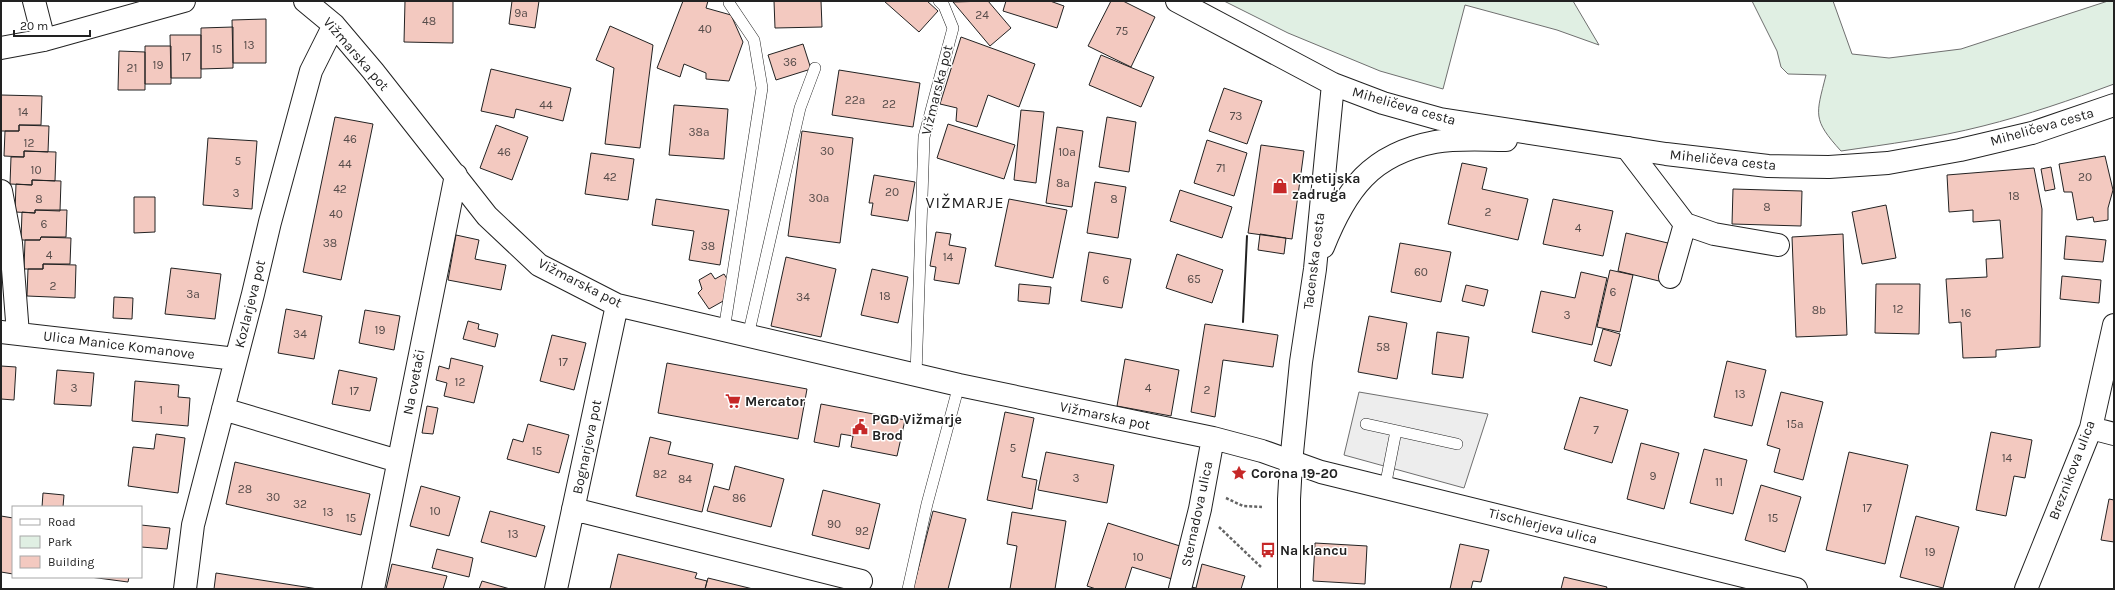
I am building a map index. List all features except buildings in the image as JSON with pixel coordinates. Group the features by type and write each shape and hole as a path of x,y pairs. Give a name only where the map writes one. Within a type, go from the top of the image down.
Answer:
{"street":[{"path":"34,1 44,40"},
{"path":"1,48 44,40 184,1"},
{"name":"Vižmarska pot","path":"305,1 334,25 456,175 487,216 539,265 617,305 959,385 1213,438 1262,451 1291,463"},
{"path":"1177,1 1333,84"},
{"name":"Kozlarjeva pot","path":"186,589 193,525 310,71 334,25"},
{"name":"Miheličeva cesta","path":"1333,84 1383,103 1440,119 1627,148 1768,166 1829,167 1888,163 1960,150 2032,132 2114,105"},
{"name":"Tacenska cesta","path":"1289,589 1289,499 1291,463 1301,362 1315,269 1333,84"},
{"path":"1315,269 1331,226 1349,193 1368,172 1387,159 1412,148 1437,142 1570,139"},
{"path":"1627,148 1685,224 1714,234 1778,244"},
{"name":"Na cvetači","path":"373,589 456,175"},
{"path":"1,191 11,242 9,333"},
{"path":"1670,277 1685,224"},
{"name":"Bognarjeva pot","path":"556,589 617,305"},
{"name":"Breznikova ulica","path":"2026,589 2091,428 2114,325"},
{"name":"Ulica Manice Komanove","path":"9,333 236,359"},
{"path":"223,409 398,461"},
{"path":"2091,428 2114,434"},
{"name":"Sternadova ulica","path":"1180,589 1200,509 1213,438"},
{"name":"Tischlerjeva ulica","path":"1291,463 1321,472 1791,588"},
{"path":"573,509 861,581"}],"lane":[{"name":"Vižmarska pot","path":"916,375 924,137 952,28 944,6 939,1"},
{"path":"724,330 762,88 754,40 729,3"},
{"path":"748,336 800,108 815,68"},
{"path":"908,589 927,504 959,385"},
{"path":"1366,424 1457,444"},
{"path":"1385,487 1396,431"}],"path":[{"path":"1204,488 1243,506 1262,507"},
{"path":"1200,509 1262,568"}],"green space":[{"path":"1224,1 1573,1 1599,45 1557,30 1465,5 1443,89 1380,71 1288,33"},
{"path":"1752,1 1833,1 1852,54 1889,58 1961,49 2108,1 2114,1 2114,84 2049,107 1983,126 1930,137 1841,151 1825,131 1819,116 1820,99 1826,75 1788,74 1781,67 1777,51"}],"shaded area":[{"path":"1359,392 1488,414 1464,488 1344,455"}],"wall":[{"path":"1243,322 1247,236"}],"place":[{"name":"Kmetijska zadruga","path":"1280,186"},
{"name":"Mercator","path":"733,401"},
{"name":"PGD Vižmarje Brod","path":"860,427"},
{"name":"Corona 19-20","path":"1239,473"},
{"name":"Na klancu","path":"1268,550"}],"district":[{"name":"VIŽMARJE","path":"965,202"}]}
